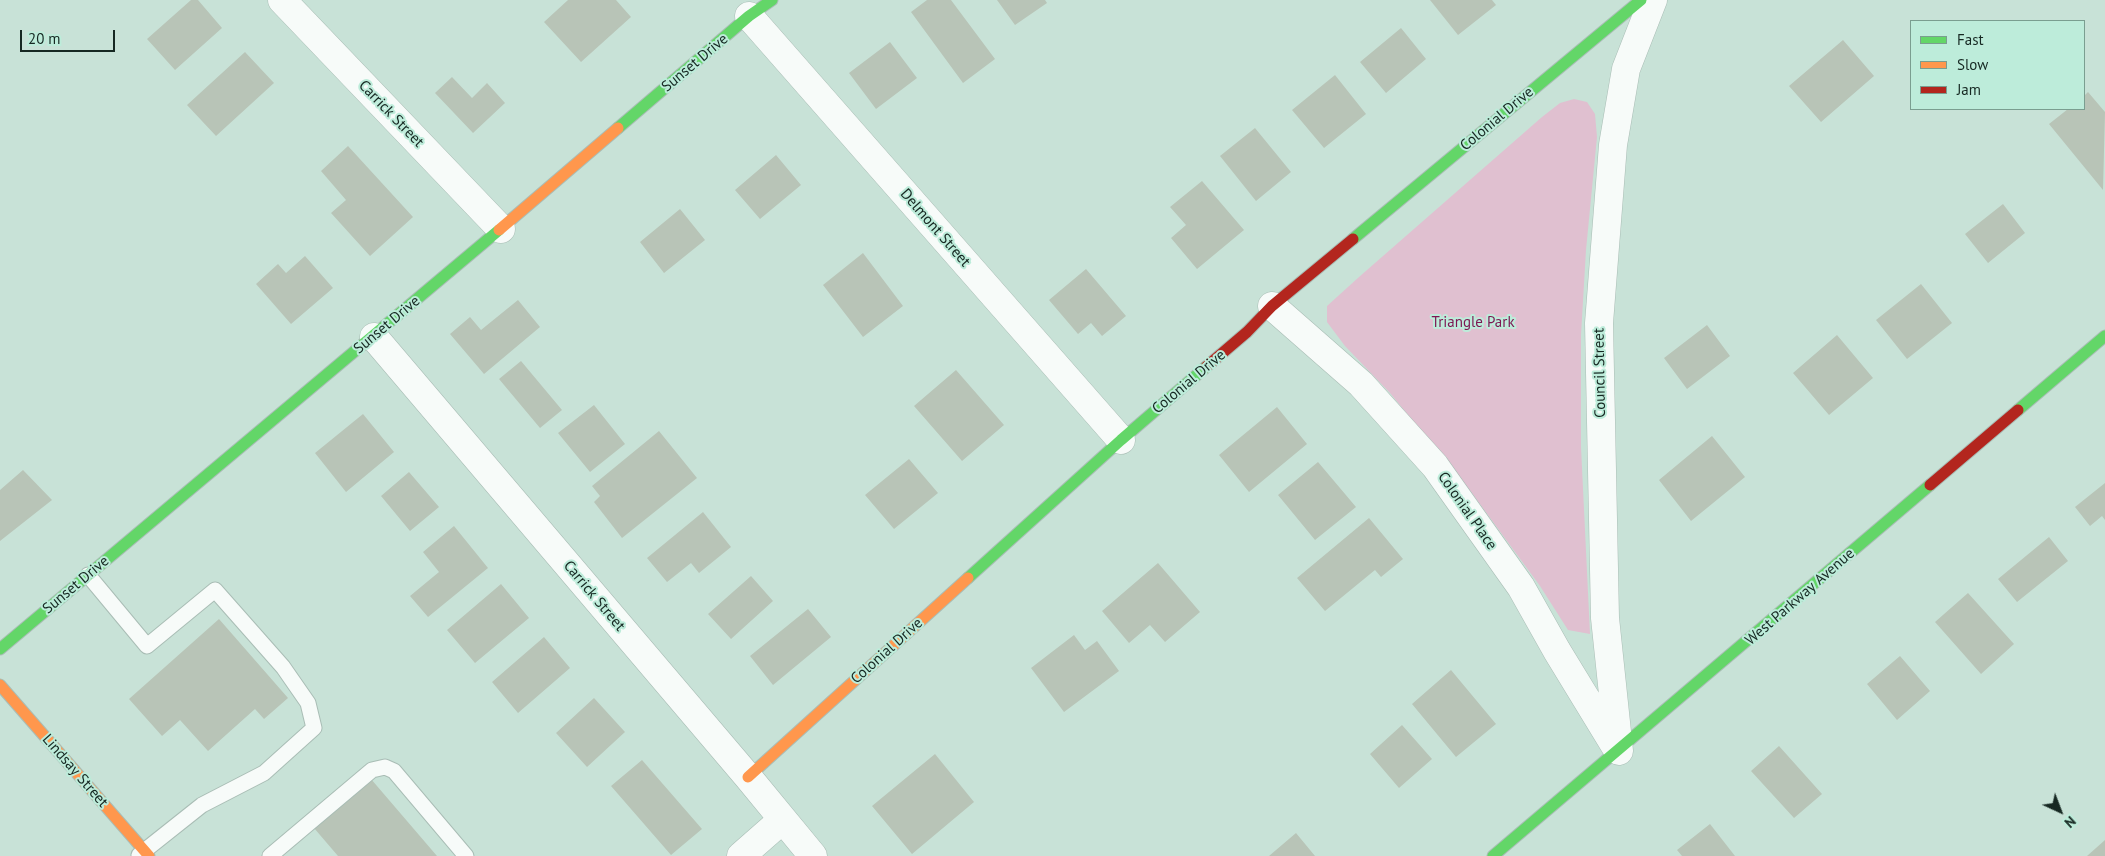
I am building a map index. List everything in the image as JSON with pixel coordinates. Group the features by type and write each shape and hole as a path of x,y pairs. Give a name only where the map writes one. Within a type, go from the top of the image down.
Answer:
{"street":[{"name":"Carrick Street","path":"282,0 501,229"},
{"name":"Sunset Drive","path":"0,649 374,337 749,16 772,0"},
{"name":"Colonial Drive","path":"748,777 1121,440 1247,332 1272,306 1641,0"},
{"name":"Council Street","path":"1619,751 1605,618 1599,323 1613,145 1626,69 1653,0"},
{"name":"Delmont Street","path":"749,16 1121,440"},
{"name":"Colonial Place","path":"1272,306 1361,384 1435,466 1521,587 1557,651 1619,751"},
{"name":"West Parkway Avenue","path":"1493,856 1619,751 2105,336"},
{"name":"Carrick Street","path":"374,337 813,856"},
{"name":"Lindsay Street","path":"0,685 144,854"},
{"path":"741,856 782,820"}],"lane":[{"path":"88,576 147,646 215,590 283,667 308,703 314,728 264,773 202,804 144,854"},
{"path":"270,856 372,770 385,767 394,771 466,856"}],"green space":[{"name":"Triangle Park","path":"1574,99 1587,102 1595,114 1597,137 1586,250 1581,335 1581,447 1590,634 1568,630 1540,586 1471,492 1390,393 1345,346 1327,322 1327,306 1359,277 1542,117 1560,103"}],"building":[{"path":"191,0 198,0 222,28 175,70 147,39"},
{"path":"568,0 616,0 631,17 581,62 544,22"},
{"path":"927,0 951,0 995,59 963,83 911,12"},
{"path":"997,0 1045,0 1047,3 1015,25"},
{"path":"1430,0 1492,0 1496,5 1458,35"},
{"path":"1401,28 1426,59 1386,93 1360,62"},
{"path":"1843,40 1874,76 1821,122 1789,86"},
{"path":"890,42 917,78 876,109 849,73"},
{"path":"245,52 274,83 216,136 187,105"},
{"path":"1335,75 1366,114 1324,148 1292,110"},
{"path":"452,77 472,98 487,83 505,103 473,133 435,93"},
{"path":"2088,92 2105,112 2103,190 2049,124 2067,110 2085,110 2085,95"},
{"path":"1255,128 1291,172 1256,201 1220,156"},
{"path":"348,146 413,217 370,256 331,213 346,200 321,171"},
{"path":"776,155 801,185 760,219 735,190"},
{"path":"1202,181 1244,230 1197,269 1171,238 1186,225 1170,207"},
{"path":"2003,204 2025,233 1988,263 1965,234"},
{"path":"680,209 705,240 664,273 640,242"},
{"path":"863,253 903,306 863,337 823,285"},
{"path":"305,256 333,288 291,324 256,284 278,264 286,273"},
{"path":"1086,269 1126,316 1102,336 1091,323 1078,334 1049,300"},
{"path":"1921,284 1952,323 1907,359 1876,320"},
{"path":"518,300 540,327 484,374 450,334 470,317 481,330"},
{"path":"1707,325 1730,356 1687,389 1664,358"},
{"path":"1837,335 1873,378 1829,415 1793,373"},
{"path":"521,361 562,410 540,428 499,379"},
{"path":"956,370 1004,425 962,461 914,406"},
{"path":"594,405 625,444 590,472 558,433"},
{"path":"1277,407 1307,444 1249,492 1219,455"},
{"path":"363,414 394,452 346,492 315,453"},
{"path":"659,431 697,478 622,538 594,502 600,496 592,486"},
{"path":"1712,436 1745,477 1691,521 1659,480"},
{"path":"909,459 938,493 894,529 865,495"},
{"path":"1318,462 1356,507 1315,540 1278,495"},
{"path":"23,470 52,500 0,541 0,490"},
{"path":"409,472 439,507 410,531 381,496"},
{"path":"2105,483 2105,520 2102,516 2090,526 2075,507"},
{"path":"703,512 731,547 699,573 691,563 667,582 647,558"},
{"path":"1369,518 1403,559 1381,577 1375,570 1325,611 1297,578"},
{"path":"454,526 488,568 428,617 410,596 439,572 423,552"},
{"path":"2049,537 2068,561 2017,602 1998,579"},
{"path":"1158,563 1200,612 1165,642 1150,625 1129,643 1102,611"},
{"path":"751,576 773,601 731,639 708,614"},
{"path":"501,584 529,618 475,663 447,630"},
{"path":"1968,593 2014,644 1981,674 1935,622"},
{"path":"808,609 831,637 773,685 750,656"},
{"path":"219,619 288,698 264,719 255,709 208,751 180,720 162,736 129,699"},
{"path":"1074,635 1085,650 1097,641 1119,671 1064,712 1031,668"},
{"path":"544,637 570,668 518,713 492,682"},
{"path":"1900,656 1930,691 1897,720 1867,684"},
{"path":"1451,670 1496,724 1456,757 1412,704"},
{"path":"594,698 625,732 587,767 556,733"},
{"path":"1402,725 1432,759 1399,788 1370,754"},
{"path":"1779,746 1822,794 1794,818 1751,771"},
{"path":"935,754 974,802 912,854 872,806"},
{"path":"642,760 702,829 671,855 611,786"},
{"path":"371,779 437,856 338,856 314,828"},
{"path":"1710,824 1735,856 1682,856 1677,850"},
{"path":"1296,833 1315,856 1269,856"},
{"path":"2105,840 2105,856 2087,856"}],"traffic: fast":[{"path":"618,128 749,16 772,0"},
{"path":"1353,239 1641,0"},
{"path":"0,649 499,230"},
{"path":"2018,410 2105,336"},
{"path":"968,578 1121,440 1206,367"},
{"path":"1493,856 1930,485"}],"traffic: slow":[{"path":"499,230 618,128"},
{"path":"748,777 968,578"},
{"path":"0,685 149,856"}],"traffic: jam":[{"path":"1206,367 1247,332 1272,306 1353,239"},
{"path":"1930,485 2018,410"}]}
